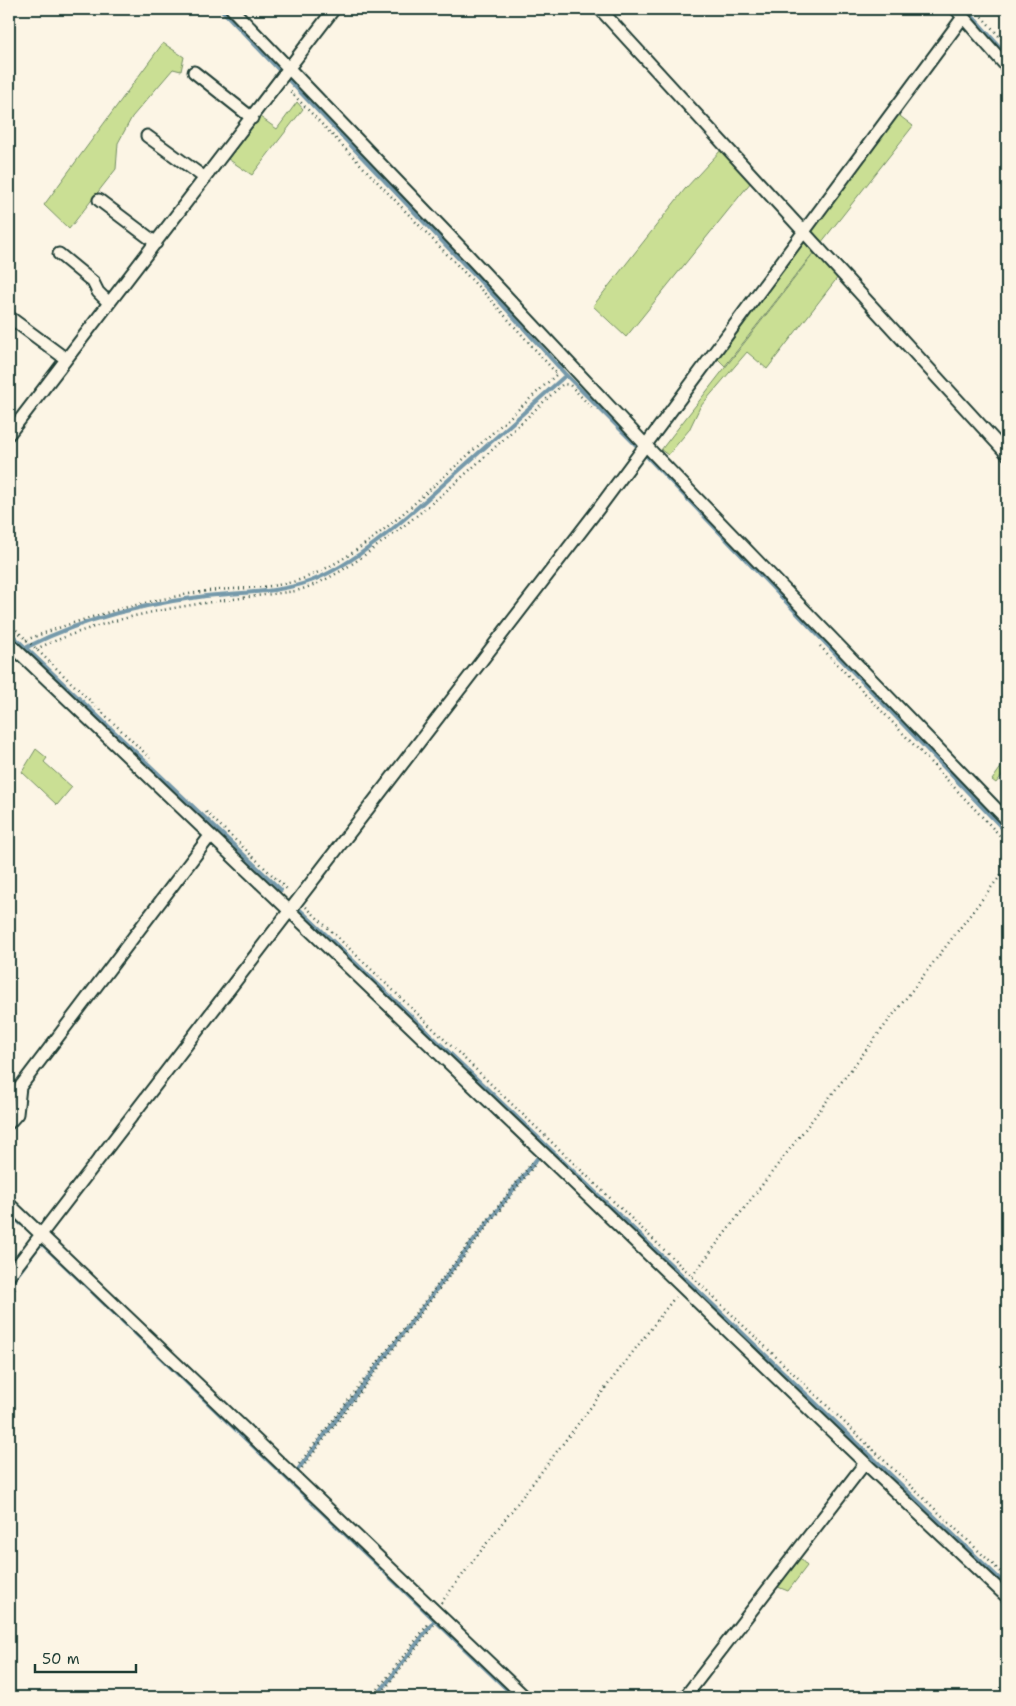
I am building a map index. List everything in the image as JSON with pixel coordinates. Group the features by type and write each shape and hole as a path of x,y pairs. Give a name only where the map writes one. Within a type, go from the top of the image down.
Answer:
{"street":[{"path":"232,9 284,75 643,448 1007,820"},
{"path":"9,434 334,9"},
{"path":"600,9 1007,454"},
{"path":"9,1276 288,911 339,849 643,448 803,231 959,13 1007,67"},
{"path":"194,72 252,118"},
{"path":"147,136 205,178"},
{"path":"99,200 156,243"},
{"path":"59,254 94,282 98,292 109,303"},
{"path":"12,319 66,359"},
{"path":"9,414 19,421"},
{"path":"18,646 210,836 1007,1597"},
{"path":"9,1123 16,1114 20,1087 210,836"},
{"path":"9,1204 293,1476 432,1617 525,1697"},
{"path":"685,1697 865,1463"}],"path":[{"path":"975,9 1007,45"},
{"path":"18,646 90,616 142,602 204,592 282,584 322,570 385,528 407,510 557,374 284,75"},
{"path":"34,650 111,620 166,608 296,591 320,584 347,569 435,501 563,384 570,385 597,413"},
{"path":"9,623 18,646"},
{"path":"18,646 32,645 34,650 155,764"},
{"path":"820,646 1007,842"},
{"path":"205,811 1007,1578"},
{"path":"691,1277 1007,867"},
{"path":"293,1476 543,1152"},
{"path":"372,1697 656,1319 683,1288"},
{"path":"379,1697 436,1625"}],"green space":[{"path":"163,43 184,57 181,71 173,69 132,117 118,143 116,169 69,229 44,205"},
{"path":"297,102 303,109 252,175 228,159 260,117 277,129"},
{"path":"896,113 913,126 821,243 813,233 812,226"},
{"path":"722,149 751,182 626,337 593,306 685,189"},
{"path":"804,240 814,252 725,366 717,358"},
{"path":"815,252 838,277 767,369 747,352 700,407 689,430 668,455 661,450"},
{"path":"36,749 47,758 44,762 72,787 57,805 22,772"},
{"path":"1007,759 1007,769 996,783 992,780"},
{"path":"800,1558 807,1566 788,1591 778,1587"}],"waterway":[{"path":"221,9 500,302 566,375 637,446 1007,833"},
{"path":"966,9 1007,55"},
{"path":"9,657 77,625 125,611 199,597 284,588 311,581 329,573 364,551 398,524 566,375"},
{"path":"9,632 281,890"},
{"path":"296,911 298,908 1007,1586"},
{"path":"296,1472 539,1156"},
{"path":"9,1213 21,1224"},
{"path":"40,1242 515,1697"},
{"path":"9,1286 42,1242"},
{"path":"376,1697 435,1620"}]}
